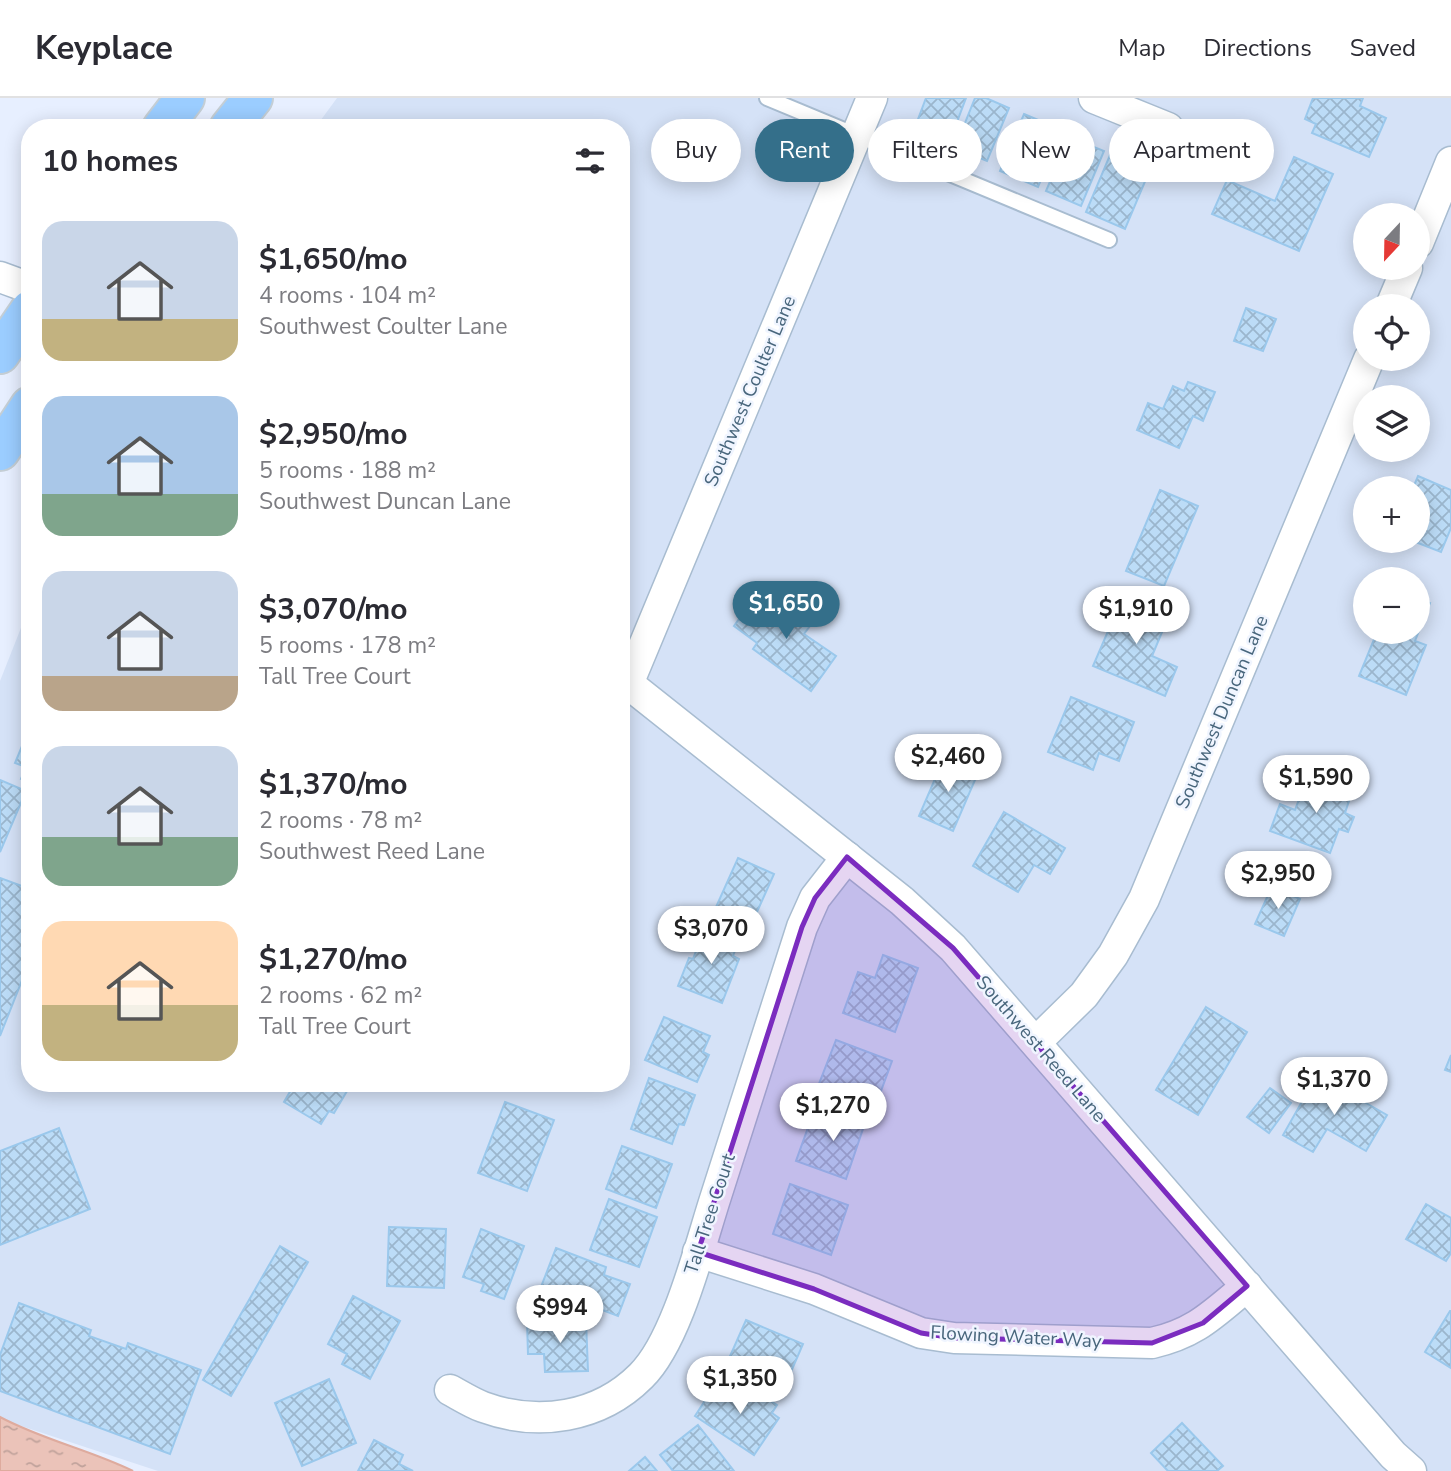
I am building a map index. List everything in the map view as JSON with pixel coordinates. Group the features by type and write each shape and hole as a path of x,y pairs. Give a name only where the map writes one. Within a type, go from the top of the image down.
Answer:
{"highway":[{"path":"169,119 185,98"},
{"path":"236,119 253,98"},
{"path":"0,355 21,324"},
{"path":"0,451 21,420"}],"street":[{"name":"Southwest Coulter Lane","path":"630,669 872,98"},
{"path":"1094,98 1146,119"},
{"path":"1430,214 1451,162"},
{"path":"0,277 21,285"},
{"name":"Southwest Duncan Lane","path":"1036,1042 1084,995 1113,955 1144,899 1364,371"},
{"name":"Southwest Reed Lane","path":"630,685 902,901 953,948 1393,1455 1411,1471"},
{"name":"Tall Tree Court","path":"450,1390 492,1410 514,1416 549,1419 586,1411 619,1395 642,1376 658,1355 669,1335 698,1252 802,927 815,898 847,858"},
{"name":"Flowing Water Way","path":"698,1252 814,1289 921,1333 954,1338 1152,1343 1177,1337 1203,1323 1247,1286"}],"lane":[{"path":"767,98 1109,240"}],"highlighted area":[{"path":"847,857 953,948 1247,1286 1203,1323 1152,1343 954,1338 921,1333 814,1289 698,1252 802,927 815,898"}],"shaded area":[{"path":"337,98 1451,98 1451,1471 158,1471 0,1419 0,681 21,628 21,1092 630,1092 630,119 322,119"}],"water":[{"path":"0,1417 33,1432 133,1471 0,1471"}],"building":[{"path":"926,98 966,98 958,119 918,119"},
{"path":"975,98 986,98 1009,108 1004,119 996,119 996,139 987,161 982,159 982,119 967,119"},
{"path":"1313,98 1363,98 1360,106 1386,118 1369,157 1312,133 1316,124 1305,119"},
{"path":"1024,114 1036,119 1022,119"},
{"path":"1095,147 1104,151 1095,173"},
{"path":"1109,157 1109,182 1145,182 1125,229 1086,212"},
{"path":"1294,157 1333,174 1299,251 1212,214 1226,182 1275,201"},
{"path":"1026,182 1040,182 1038,187"},
{"path":"1050,182 1091,182 1081,206 1046,191"},
{"path":"1246,308 1276,319 1263,351 1234,341"},
{"path":"1188,382 1215,392 1203,421 1193,416 1179,448 1137,430 1148,403 1163,409 1173,386 1184,391"},
{"path":"1430,481 1451,490 1451,528 1441,552 1430,548"},
{"path":"1160,490 1198,506 1164,586 1126,571"},
{"path":"1124,594 1170,613 1152,656 1177,667 1165,696 1093,666"},
{"path":"756,595 781,613 787,603 813,622 804,634 836,656 811,691 753,649 757,643 734,626"},
{"path":"1372,644 1426,645 1406,695 1359,676"},
{"path":"1071,697 1134,722 1119,761 1099,753 1093,770 1048,752"},
{"path":"21,749 21,765 15,763"},
{"path":"944,758 978,773 953,831 919,816"},
{"path":"1308,775 1352,792 1345,813 1354,817 1348,832 1339,829 1330,853 1270,831 1280,804 1295,810"},
{"path":"0,780 21,789 21,803 0,852"},
{"path":"1004,812 1065,848 1050,874 1034,865 1018,892 973,866"},
{"path":"738,858 774,874 748,932 712,916"},
{"path":"0,878 21,886 21,983 0,1036"},
{"path":"1272,886 1300,899 1284,936 1255,924"},
{"path":"705,927 739,940 733,956 739,959 722,1003 678,986 689,958 693,959"},
{"path":"883,955 918,968 895,1032 843,1013 858,972 875,978"},
{"path":"1206,1007 1247,1032 1198,1115 1156,1090"},
{"path":"664,1017 710,1036 703,1052 709,1055 697,1082 645,1060"},
{"path":"836,1040 892,1061 874,1110 817,1089"},
{"path":"1451,1055 1451,1072 1445,1070"},
{"path":"1317,1075 1387,1115 1366,1151 1327,1129 1313,1152 1283,1135"},
{"path":"649,1078 695,1095 684,1125 679,1124 672,1144 631,1129"},
{"path":"1270,1088 1291,1103 1269,1133 1247,1117"},
{"path":"290,1092 346,1092 334,1113 329,1111 321,1124 284,1102"},
{"path":"505,1102 554,1120 527,1191 478,1173"},
{"path":"835,1106 867,1117 846,1179 796,1161 810,1122 827,1128"},
{"path":"59,1128 90,1209 0,1245 0,1151"},
{"path":"622,1146 672,1164 656,1208 606,1189"},
{"path":"790,1184 848,1205 831,1255 773,1234"},
{"path":"609,1199 657,1217 639,1267 590,1250"},
{"path":"1426,1204 1451,1218 1451,1253 1446,1261 1406,1239"},
{"path":"389,1227 446,1229 444,1288 387,1286"},
{"path":"481,1229 524,1246 504,1299 481,1291 484,1284 463,1277"},
{"path":"280,1246 308,1262 231,1396 203,1380"},
{"path":"556,1248 606,1267 604,1275 630,1284 618,1316 541,1287"},
{"path":"353,1296 400,1321 370,1379 342,1364 347,1354 328,1344"},
{"path":"19,1303 91,1330 89,1336 126,1349 128,1343 201,1370 170,1454 0,1391 0,1355"},
{"path":"1451,1311 1451,1368 1425,1352"},
{"path":"586,1320 588,1371 545,1372 544,1354 528,1354 527,1322"},
{"path":"746,1320 803,1344 784,1388 727,1363"},
{"path":"329,1379 356,1443 302,1466 275,1403"},
{"path":"740,1381 777,1405 772,1413 779,1418 754,1455 695,1416 712,1390 727,1400"},
{"path":"1182,1423 1223,1466 1217,1471 1168,1471 1151,1453"},
{"path":"698,1425 734,1471 673,1471 660,1455"},
{"path":"374,1440 403,1455 399,1464 413,1471 358,1471"},
{"path":"645,1457 657,1471 629,1471"}]}
